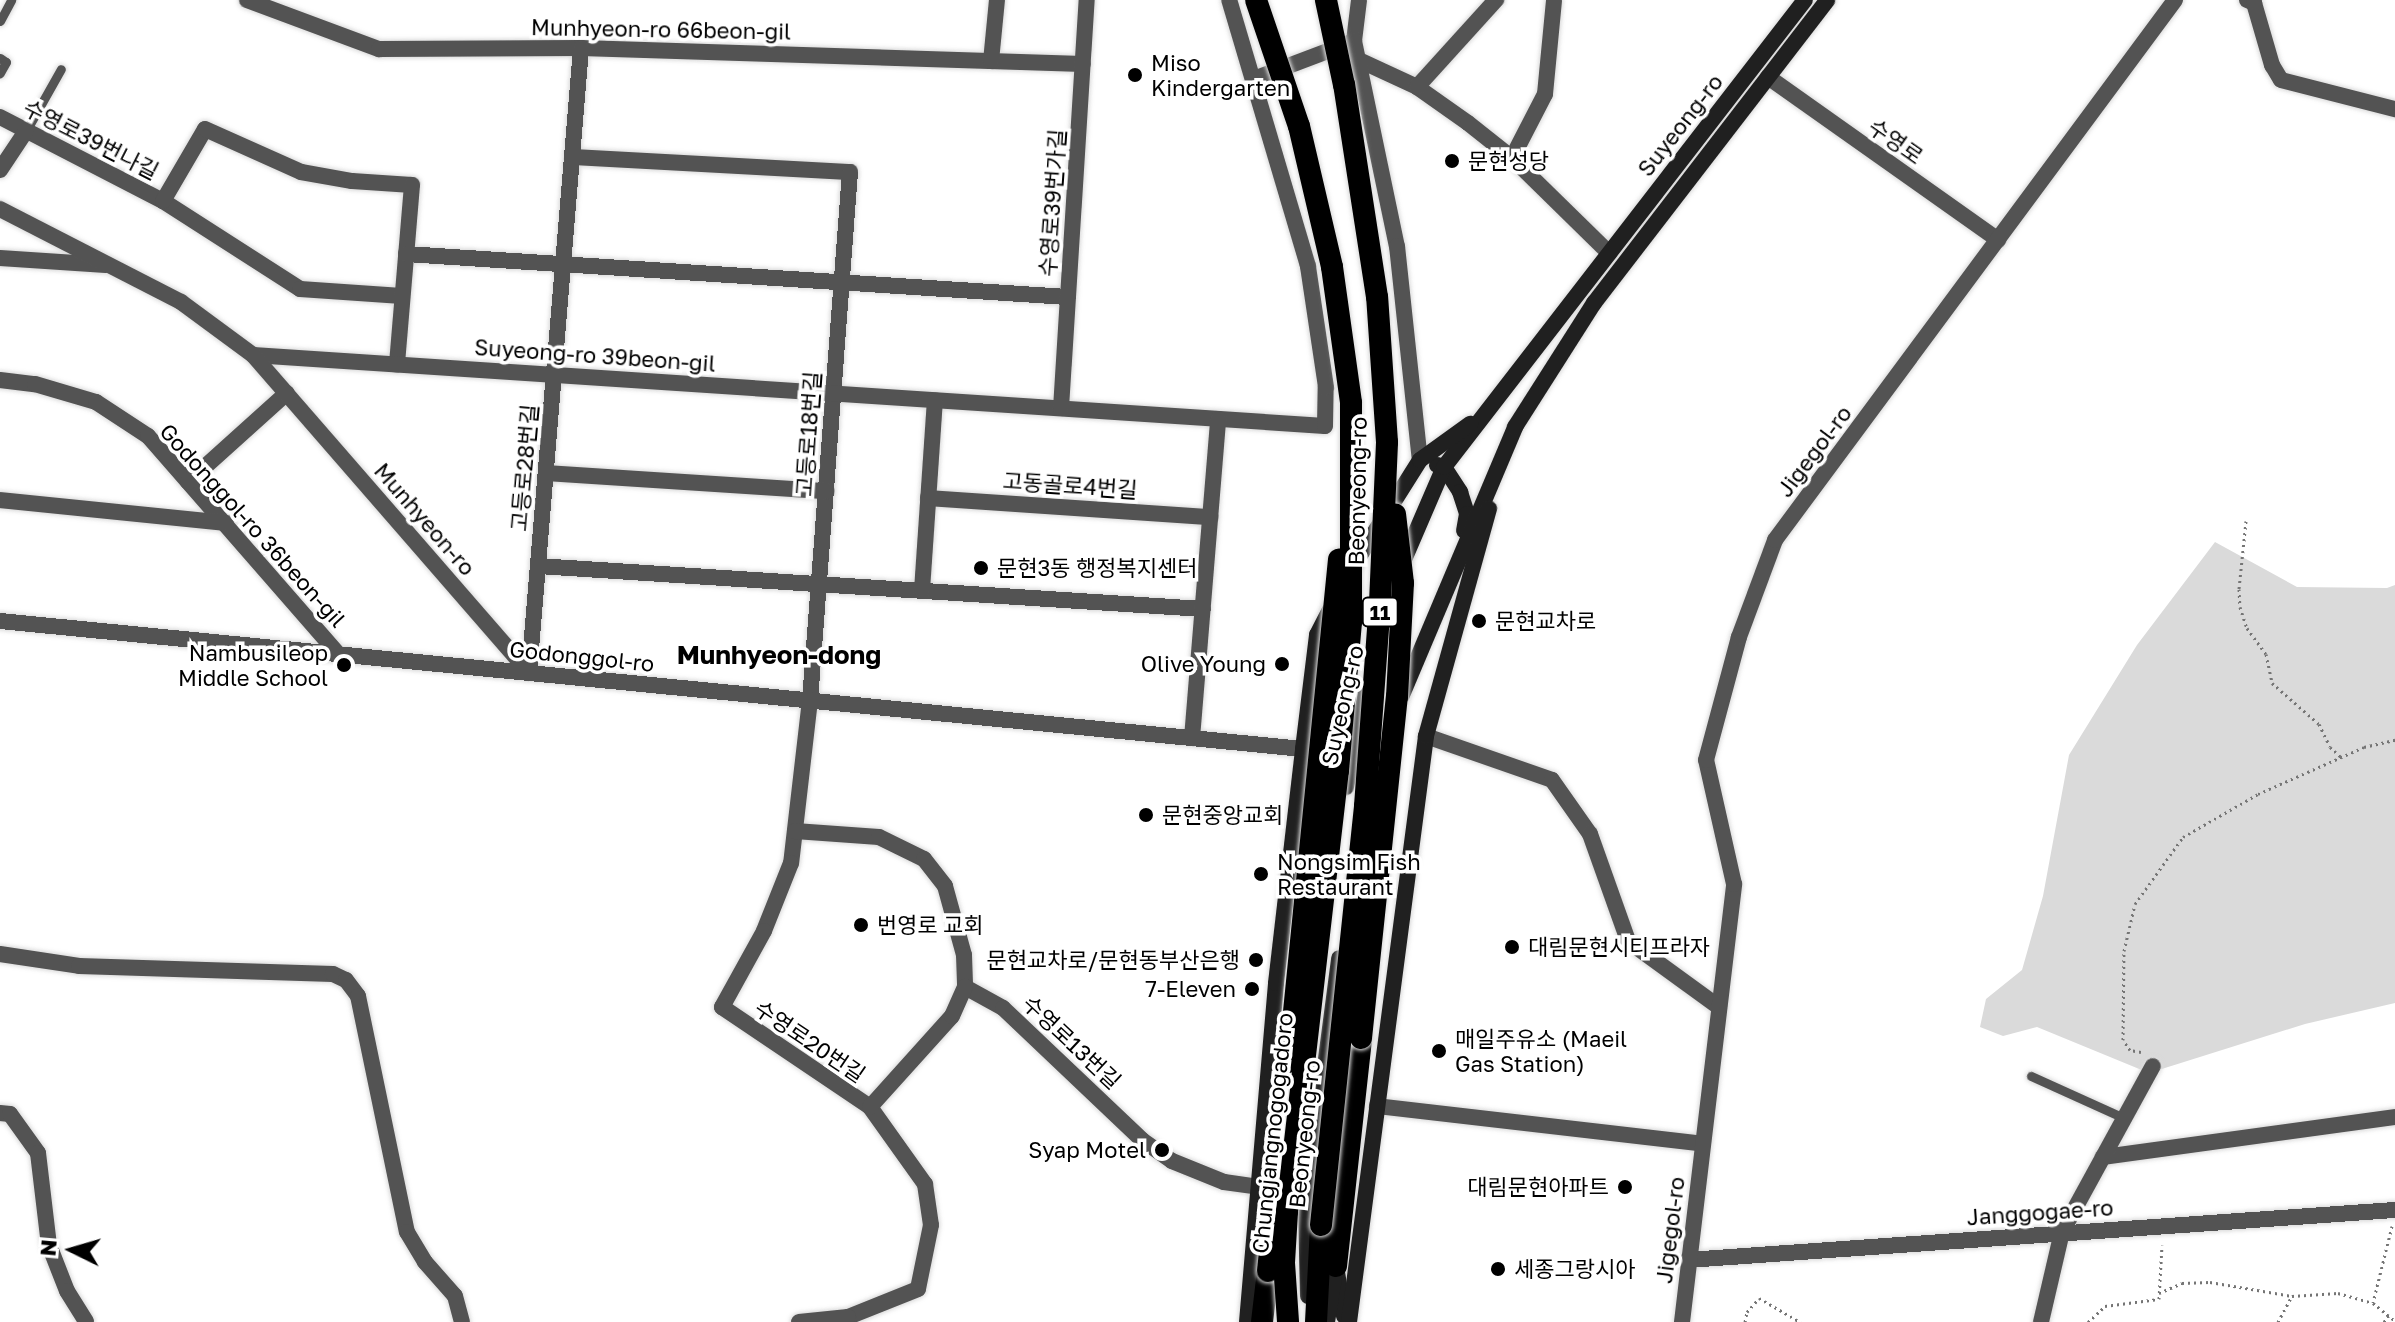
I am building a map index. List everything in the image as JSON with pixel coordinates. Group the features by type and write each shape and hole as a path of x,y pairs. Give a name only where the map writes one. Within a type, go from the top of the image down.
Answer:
{"highway":[{"name":"Beonyeong-ro","path":"1256,0 1299,126 1329,253 1351,403 1351,622 1338,770 1316,949"},
{"name":"Beonyeong-ro","path":"1316,1322 1321,1225 1365,806 1380,603 1387,442 1377,297 1344,85 1326,0"},
{"path":"1262,1322 1340,542 1351,403"},
{"path":"1336,1266 1397,697 1403,583 1387,442"},
{"name":"Chungjangnogogadoro","path":"1288,1322 1284,1263 1287,1212 1316,949"}],"main road":[{"name":"Suyeong-ro","path":"1278,1322 1292,1244 1337,845 1356,724 1404,558 1444,467 1805,0"},
{"name":"Suyeong-ro","path":"1308,1322 1306,1210 1330,1010 1376,757 1515,427 1594,303 1827,0"},
{"path":"1247,1322 1276,983 1317,635 1365,543 1420,460 1484,414"},
{"name":"Suyeong-ro","path":"1347,1322 1426,736 1466,584 1515,427"},
{"path":"1420,460 1444,467 1460,492 1467,514 1458,559"},
{"path":"1327,1322 1336,1266"},
{"path":"1336,1266 1347,1322"}],"street":[{"path":"991,61 997,0"},
{"name":"수영로39번가길","path":"1061,408 1087,0"},
{"path":"1229,0 1254,79 1354,41"},
{"path":"1417,87 1496,0"},
{"path":"1512,158 1545,94 1554,0"},
{"name":"Jigegol-ro","path":"1682,1322 1734,884 1706,760 1739,637 1775,540 2175,0"},
{"name":"Munhyeon-ro 66beon-gil","path":"250,1 379,49 581,48 1083,64"},
{"path":"2253,1 2272,65 2281,80 2395,109"},
{"path":"1362,2 1354,41 1361,61 1397,246 1420,460"},
{"name":"고등로28번길","path":"529,673 581,48"},
{"path":"1361,61 1417,87 1512,158 1609,253"},
{"name":"수영로","path":"1768,77 1998,240"},
{"name":"Suyeong-ro 39beon-gil","path":"253,355 1325,426 1326,387 1308,266 1254,79"},
{"name":"수영로39번나길","path":"0,117 163,201 300,289 402,296"},
{"name":"수영로39번나길","path":"163,201 205,129 301,172 352,181 412,185 397,364"},
{"path":"0,170 26,131"},
{"name":"고등로18번길","path":"572,157 850,172 810,700"},
{"name":"Munhyeon-ro","path":"0,209 181,302 253,355 529,673"},
{"path":"406,254 1068,297"},
{"path":"0,258 106,265"},
{"name":"Godonggol-ro 36beon-gil","path":"0,380 35,384 96,402 148,436 338,654"},
{"path":"188,482 287,393"},
{"path":"922,590 935,400"},
{"path":"1192,738 1218,419"},
{"path":"546,473 826,491"},
{"name":"고동골로4번길","path":"928,498 1210,517"},
{"path":"0,500 226,523"},
{"path":"538,566 1203,609"},
{"name":"Godonggol-ro","path":"0,621 1303,749"},
{"name":"수영로20번길","path":"810,700 791,863 764,931 722,1007 870,1107 925,1184 931,1225 918,1289 847,1320"},
{"path":"1426,736 1552,780 1590,834 1628,941 1719,1007"},
{"path":"795,831 879,837 924,859 945,886 964,955 965,987 952,1016 870,1107"},
{"path":"0,954 79,966 333,974 346,980 358,996 407,1232 425,1262 455,1296 462,1322"},
{"name":"수영로13번길","path":"965,987 1003,1008 1142,1140 1172,1161 1224,1182 1259,1187"},
{"path":"2041,1322 2062,1232 2153,1066"},
{"path":"1377,1106 1703,1144"},
{"path":"0,1113 10,1114 38,1153 49,1245 67,1291 86,1322"},
{"path":"2103,1157 2395,1117"},
{"name":"Janggogae-ro","path":"1688,1260 2163,1224 2395,1212"},
{"path":"799,1322 847,1320"}],"lane":[{"path":"0,21 11,0"},
{"path":"0,58 6,62 0,73"},
{"path":"26,131 61,69"},
{"path":"2031,1076 2124,1118"}],"path":[{"path":"2246,521 2239,589 2247,628 2266,654 2272,683 2319,724 2330,747 2341,757"},
{"path":"2153,1066 2152,1054 2130,1050 2123,1040 2124,951 2135,904 2146,885 2164,868 2183,837 2208,820 2364,747 2395,740"},
{"path":"2373,1303 2395,1212"},
{"path":"2088,1322 2105,1306 2159,1299 2163,1224"},
{"path":"2159,1293 2182,1283 2210,1282 2292,1296 2338,1293 2373,1303 2395,1321"},
{"path":"2278,1322 2292,1296"},
{"path":"1745,1322 1747,1312 1759,1298 1800,1322"},
{"path":"2384,1322 2389,1315"}],"shaded area":[{"path":"2215,542 2297,587 2387,588 2395,585 2395,1003 2305,1024 2149,1073 2037,1027 2003,1036 1980,1027 1986,999 2022,970 2043,896 2069,755 2137,645"}],"place":[{"name":"Miso Kindergarten","path":"1135,75"},
{"name":"문현성당","path":"1452,161"},
{"name":"문현3동 행정복지센터","path":"981,568"},
{"name":"문현교차로","path":"1479,621"},
{"name":"Olive Young","path":"1282,664"},
{"name":"Nambusileop Middle School","path":"344,665"},
{"name":"문현중앙교회","path":"1146,815"},
{"name":"Nongsim Fish Restaurant","path":"1261,874"},
{"name":"번영로 교회","path":"861,925"},
{"name":"대림문현시티프라자","path":"1512,947"},
{"name":"문현교차로/문현동부산은행","path":"1256,960"},
{"name":"7-Eleven","path":"1252,989"},
{"name":"매일주유소 (Maeil Gas Station)","path":"1439,1051"},
{"name":"Syap Motel","path":"1162,1150"},
{"name":"대림문현아파트","path":"1625,1187"},
{"name":"세종그랑시아","path":"1498,1269"}],"district":[{"name":"Munhyeon-dong","path":"779,655"}]}
